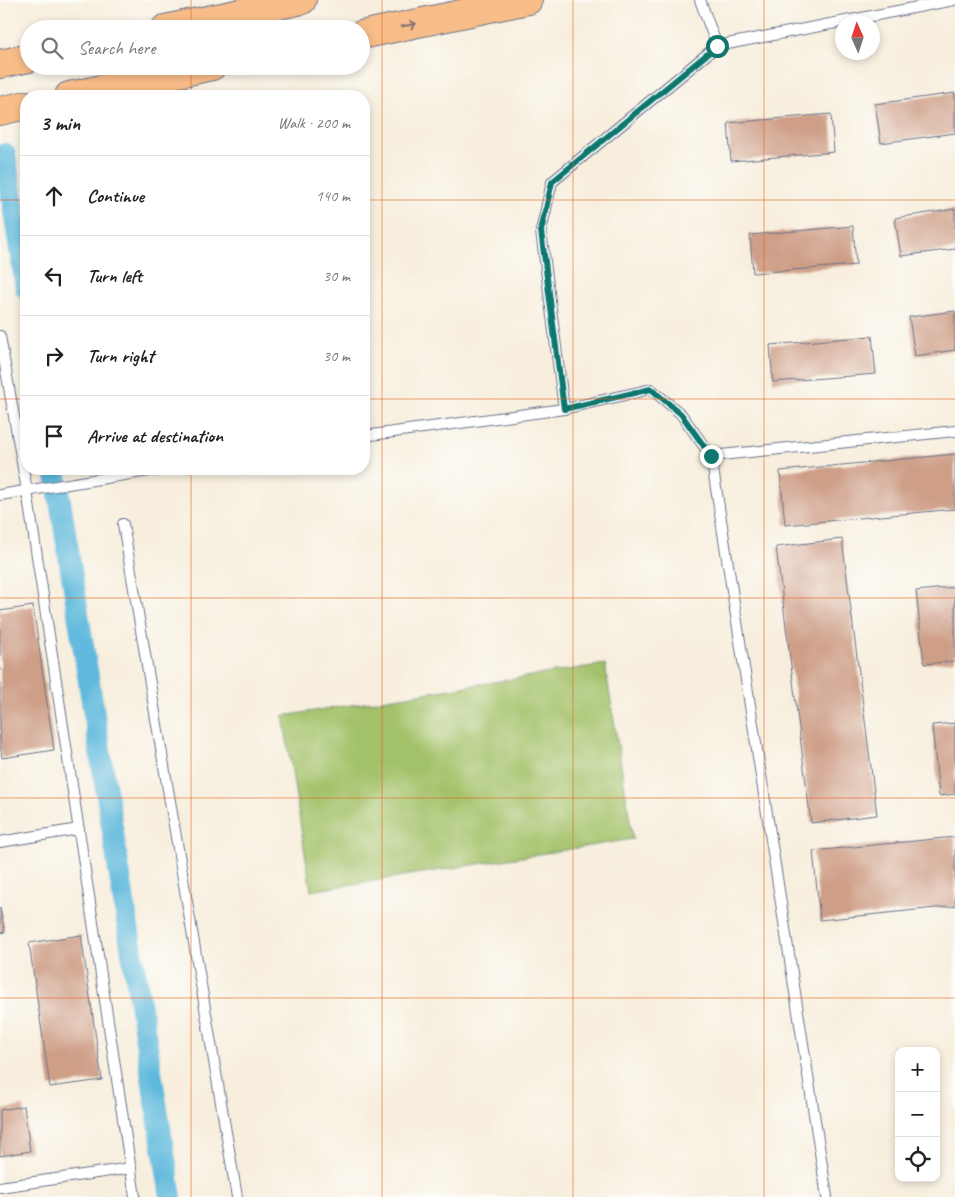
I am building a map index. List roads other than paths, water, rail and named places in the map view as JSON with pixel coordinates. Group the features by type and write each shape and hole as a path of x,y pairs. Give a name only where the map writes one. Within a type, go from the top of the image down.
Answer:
{"highway":[{"path":"208,20 302,0"},
{"path":"370,33 528,0"},
{"path":"0,64 20,60"},
{"path":"98,90 169,75"},
{"path":"0,111 20,106"}],"lane":[{"path":"700,0 717,46"},
{"path":"564,409 541,231 552,182 717,46 954,0"},
{"path":"0,336 20,451"},
{"path":"370,435 564,409 651,389 681,414 711,456 828,1197"},
{"path":"711,456 955,431"},
{"path":"24,475 135,1197"},
{"path":"0,495 124,475"},
{"path":"123,524 237,1197"},
{"path":"0,842 79,829"},
{"path":"0,1186 131,1168"}],"waterway":[{"path":"5,154 20,250"},
{"path":"56,475 171,1197"}]}
